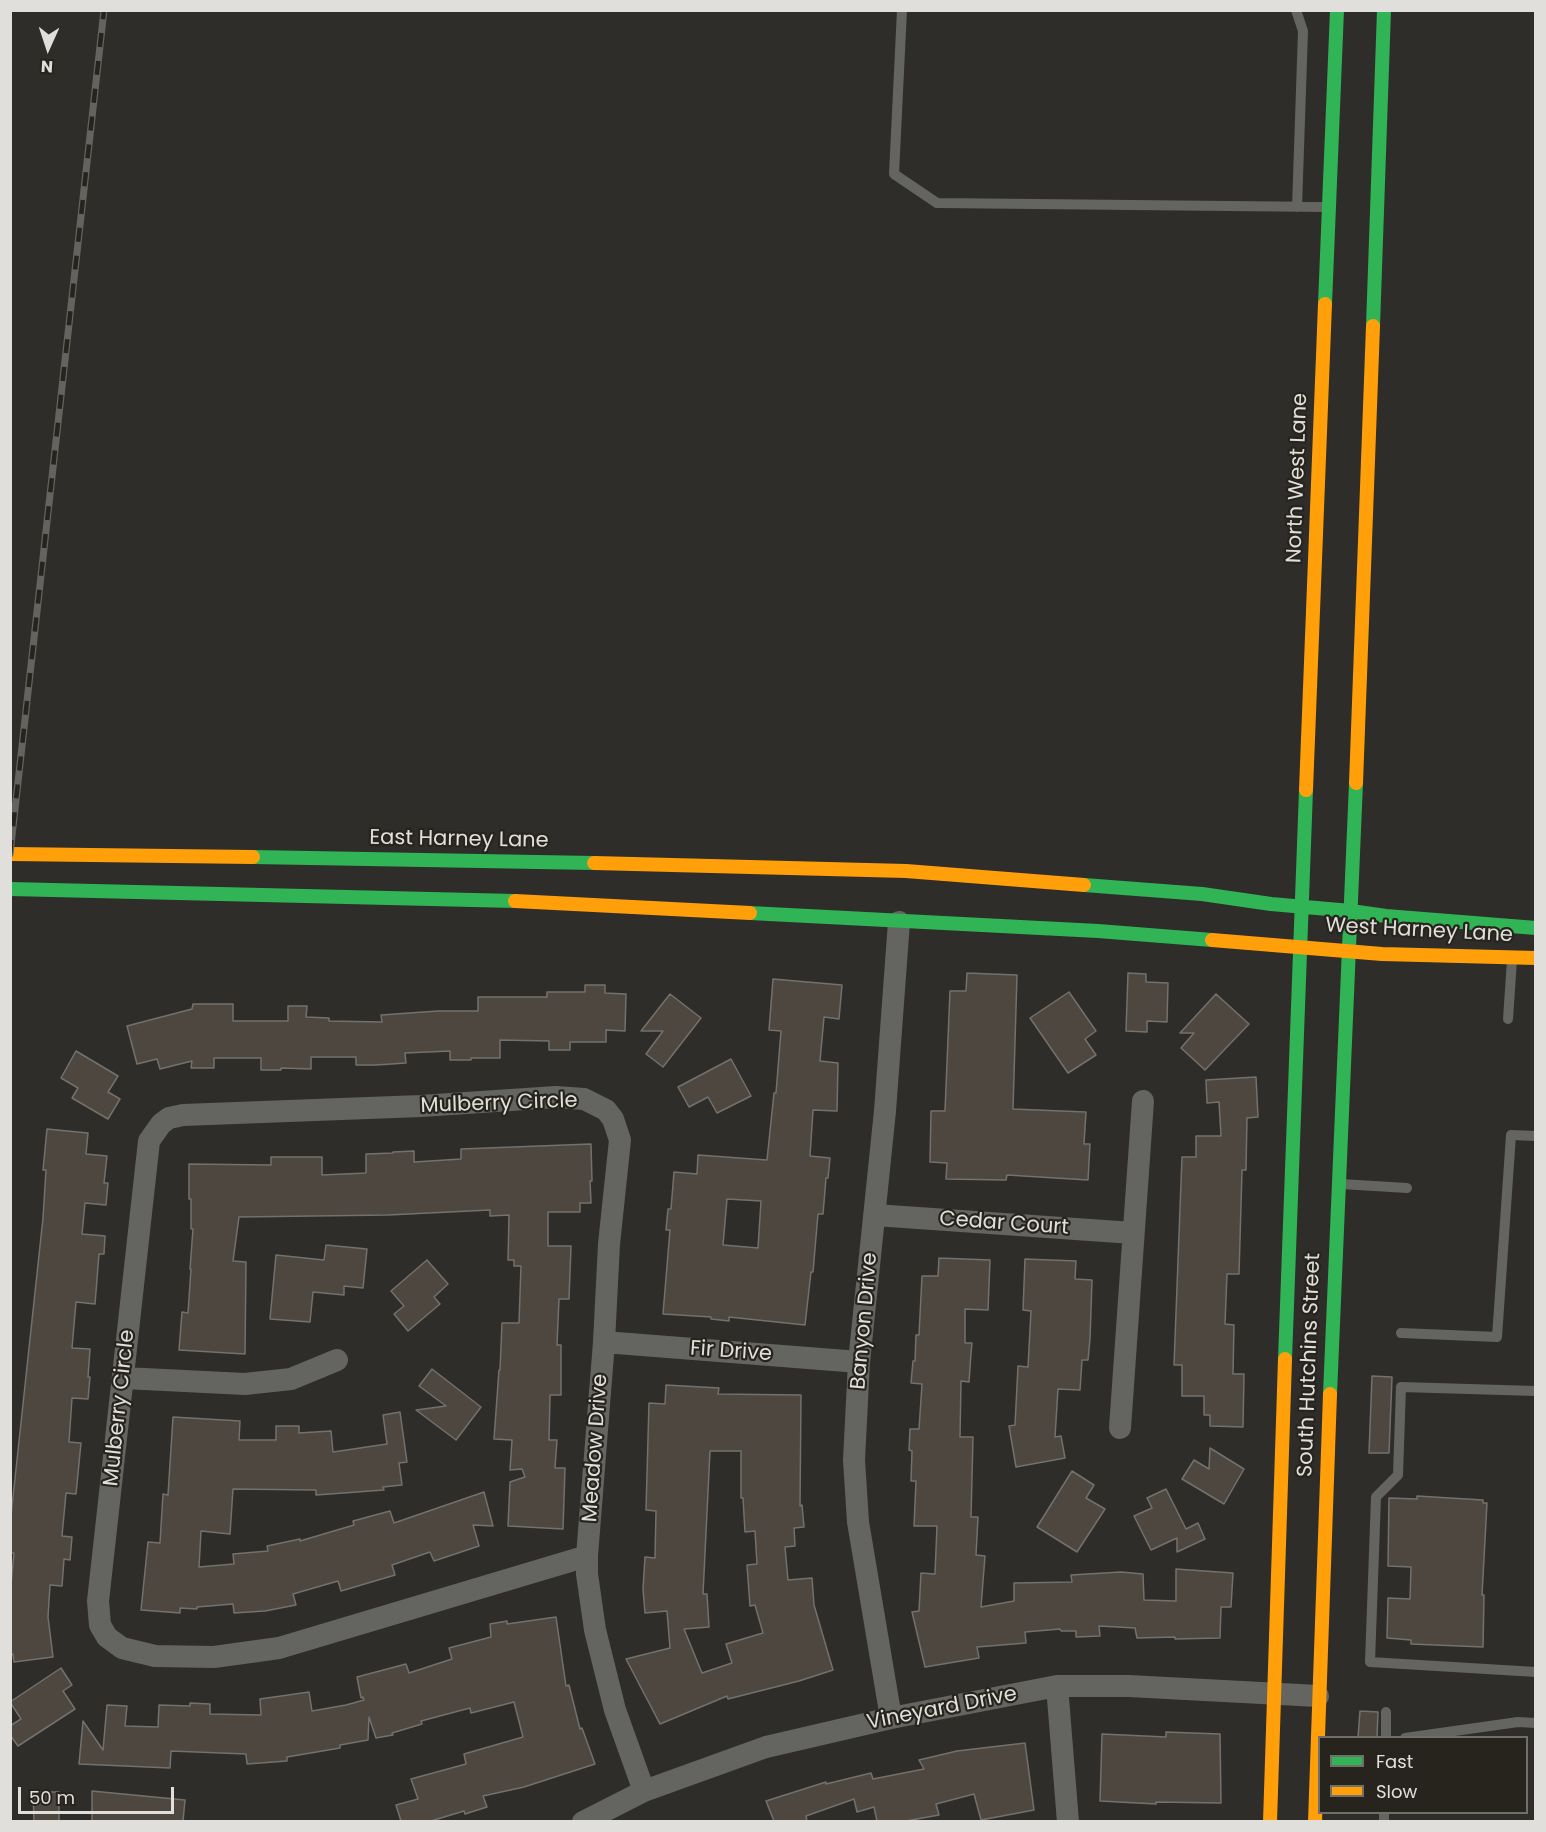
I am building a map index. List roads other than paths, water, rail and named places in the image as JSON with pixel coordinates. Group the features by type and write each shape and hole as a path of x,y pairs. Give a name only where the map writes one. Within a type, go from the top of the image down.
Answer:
{"main road":[{"name":"North West Lane","path":"1300,947 1336,10"},
{"path":"1351,911 1384,10"},
{"name":"East Harney Lane","path":"10,854 509,861 906,871 1202,894 1302,906"},
{"path":"10,890 486,900 899,922"},
{"name":"West Harney Lane","path":"1302,906 1386,916 1536,928"},
{"name":"South Hutchins Street","path":"1315,1821 1338,1184 1351,911"},
{"name":"West Harney Lane","path":"899,922 1098,931 1385,954 1536,958"},
{"name":"South Hutchins Street","path":"1269,1821 1300,947"}],"street":[{"name":"Banyon Drive","path":"891,1718 858,1522 854,1460 859,1362 885,1111 899,922"},
{"name":"Mulberry Circle","path":"587,1556 279,1648 214,1657 155,1656 122,1648 107,1637 100,1625 98,1601 149,1141 160,1124 169,1118 183,1115 421,1106 555,1097 584,1099 597,1106"},
{"path":"1120,1428 1143,1101"},
{"name":"Meadow Drive","path":"597,1106 606,1110 613,1119 620,1140 609,1244 587,1574 595,1630 615,1710 644,1791"},
{"name":"Cedar Court","path":"875,1215 1133,1233"},
{"name":"Fir Drive","path":"604,1342 859,1362"},
{"path":"124,1378 245,1384 291,1379 338,1360"},
{"name":"Vineyard Drive","path":"583,1821 644,1791 766,1747 891,1718 1057,1686 1129,1686 1318,1696"},
{"path":"1057,1686 1068,1821"}],"lane":[{"path":"902,10 894,174 937,203 1329,207"},
{"path":"1296,10 1303,30 1297,207"},
{"path":"1508,1019 1512,956"},
{"path":"1401,1333 1497,1337 1511,1135 1536,1136"},
{"path":"1338,1184 1407,1188"},
{"path":"1536,1391 1401,1387 1398,1475 1376,1497 1370,1662 1536,1672"},
{"path":"1386,1712 1386,1736"},
{"path":"1413,1736 1518,1722 1536,1723"}],"railway":[{"path":"10,854 104,10"}]}
